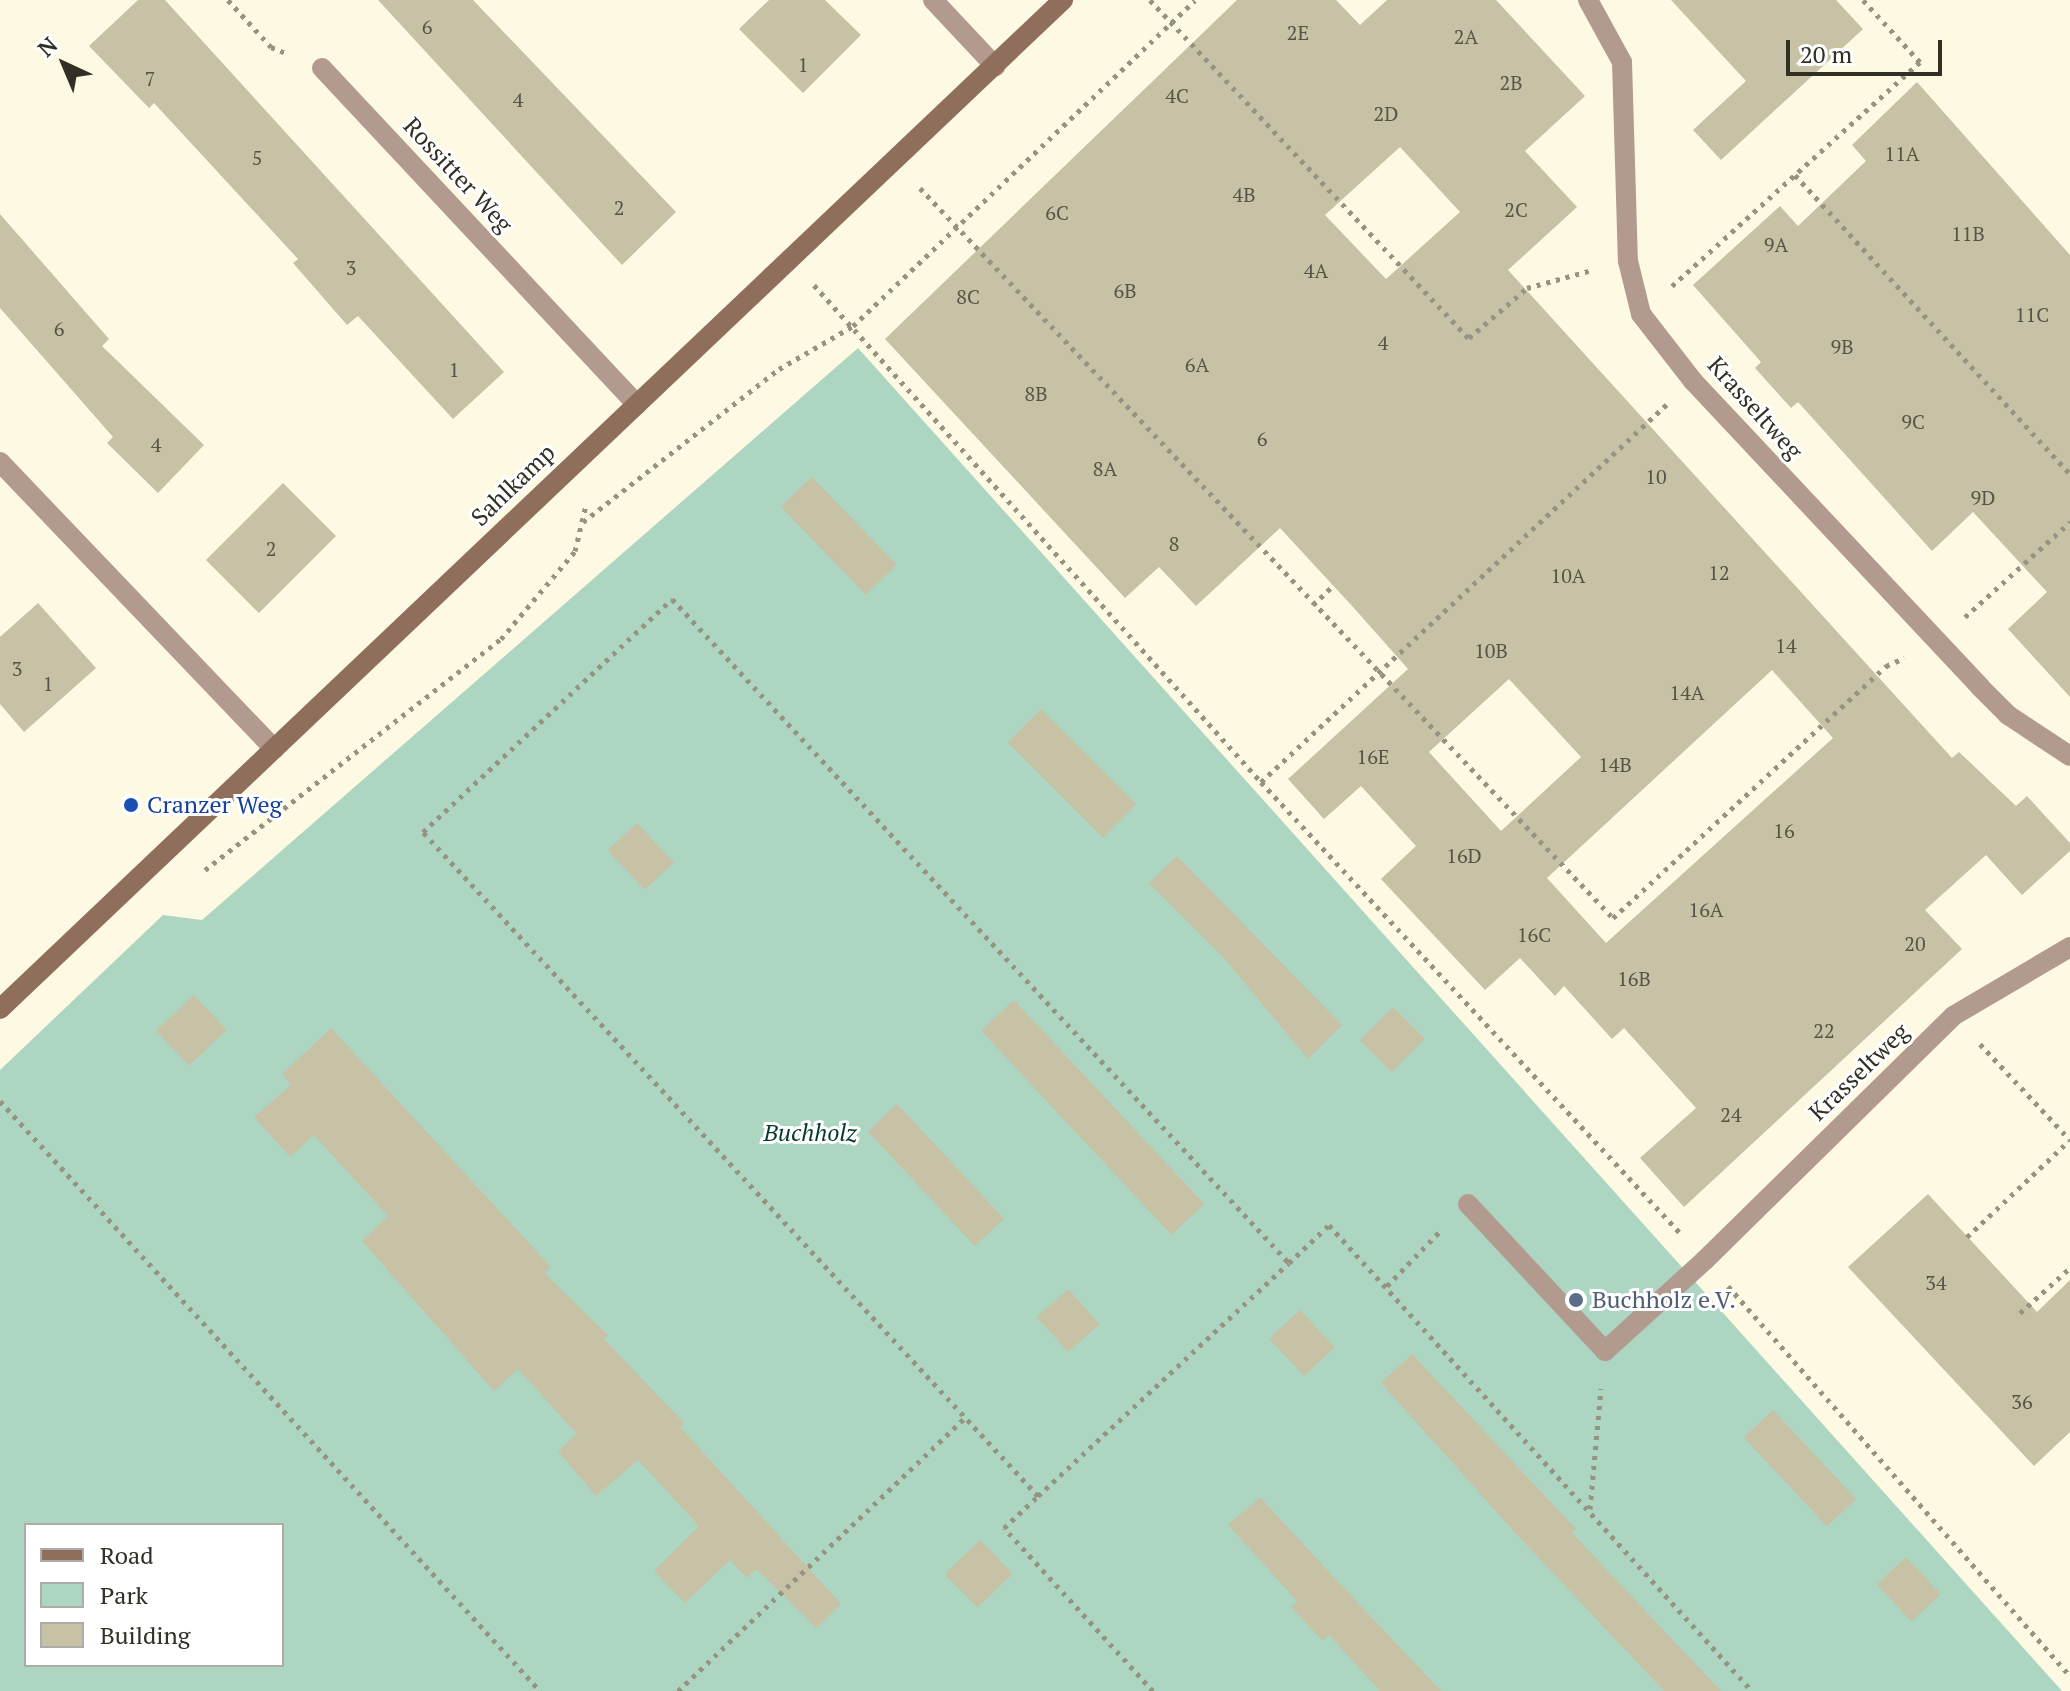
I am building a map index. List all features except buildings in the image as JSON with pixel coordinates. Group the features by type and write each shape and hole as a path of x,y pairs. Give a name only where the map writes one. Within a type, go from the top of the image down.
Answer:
{"street":[{"path":"933,0 995,66"},
{"name":"Sahlkamp","path":"0,1009 1063,0"},
{"name":"Krasseltweg","path":"1588,0 1622,62 1628,261 1641,314 1693,381 1937,642 2008,715 2070,756"},
{"name":"Rossitter Weg","path":"322,68 637,405"},
{"path":"0,462 274,749"},
{"name":"Krasseltweg","path":"1605,1351 1705,1260 1953,1016 2070,947"},
{"path":"1468,1204 1605,1351"}],"path":[{"path":"228,0 271,47 322,68"},
{"path":"1150,0 1469,338 1527,288 1628,261"},
{"path":"583,522 779,369 853,326 1195,0"},
{"path":"1641,314 1920,62 1863,0"},
{"path":"895,161 1613,918 1886,666 1937,642 2070,522"},
{"path":"1795,175 2070,474"},
{"path":"790,260 853,326 1261,782 1705,1260 2070,1676"},
{"path":"1261,782 1693,381"},
{"path":"135,880 193,880 501,639 575,551 598,441"},
{"path":"1313,605 1333,586"},
{"path":"1038,1496 423,832 672,599 1289,1263"},
{"path":"1953,1016 2070,1140 1967,1237"},
{"path":"0,1101 540,1691"},
{"path":"1387,1286 1468,1204"},
{"path":"1153,1691 1004,1528 1329,1225 1752,1691"},
{"path":"2020,1313 2070,1268"},
{"path":"1590,1511 1605,1351"},
{"path":"678,1691 964,1419"}],"green space":[{"name":"Buchholz","path":"858,348 2062,1691 0,1691 0,1070 163,915 202,920"}],"place":[{"name":"Cranzer Weg","path":"131,805"},
{"name":"Buchholz e.V.","path":"1576,1300"}]}
